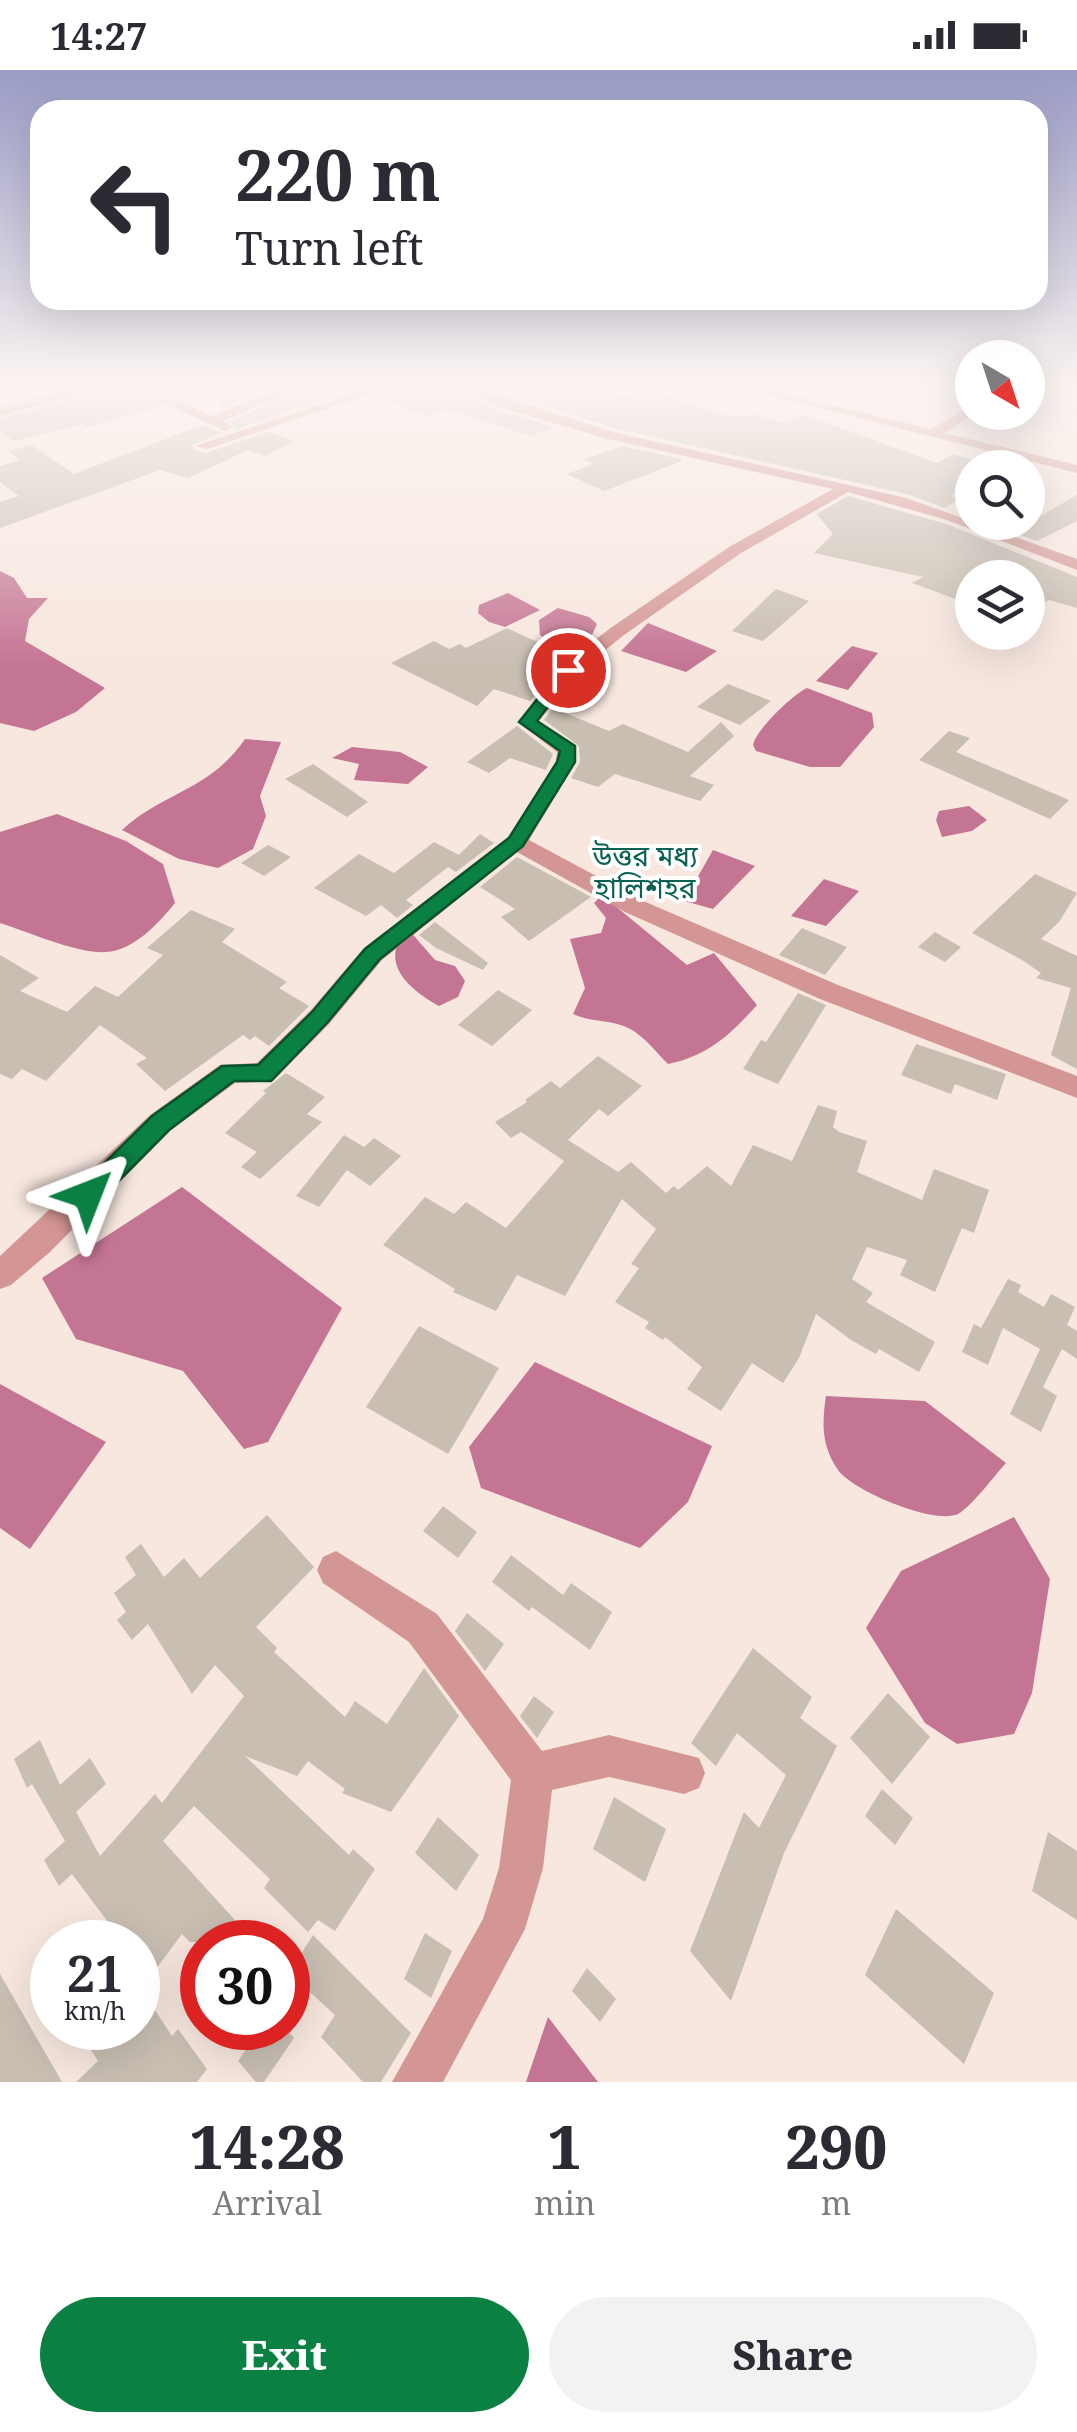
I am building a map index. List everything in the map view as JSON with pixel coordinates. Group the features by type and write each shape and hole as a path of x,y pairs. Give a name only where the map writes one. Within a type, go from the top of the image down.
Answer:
{"street":[{"path":"800,478 1007,535 1077,565"},
{"path":"0,1274 39,1244 160,1123 230,1072 263,1074 320,1018 373,954 516,842 566,762 568,750 528,722 568,670 735,550 845,488"},
{"path":"516,842 633,906 829,992 1077,1087"},
{"path":"336,1570 423,1628 533,1774 521,1868 502,1929 416,2082"},
{"path":"533,1774 609,1756 684,1773"}],"shaded area":[{"path":"0,571 14,578 27,598 48,598 29,619 25,641 105,688 76,712 34,731 0,723"},
{"path":"508,593 540,610 505,627 478,613 479,605"},
{"path":"558,608 589,617 597,624 592,635 557,647 540,635 539,620"},
{"path":"648,623 717,651 686,672 621,651"},
{"path":"852,646 878,653 848,690 816,681"},
{"path":"807,688 872,713 874,727 840,767 810,767 756,751 753,745 776,714"},
{"path":"245,739 281,742 260,796 266,816 253,849 218,868 179,859 122,830 217,770"},
{"path":"352,747 400,752 428,767 408,784 354,780 359,764 332,758"},
{"path":"969,806 987,820 972,831 942,837 936,820 939,811"},
{"path":"57,814 126,841 163,864 175,903 153,927 126,947 94,952 0,923 0,832"},
{"path":"713,850 755,866 713,909 684,901"},
{"path":"824,879 859,891 826,926 791,916"},
{"path":"602,895 687,965 714,953 757,1005 718,1042 668,1064 630,1029 573,1014 585,988 570,939 601,933 606,918 594,903"},
{"path":"408,929 435,960 455,966 465,981 458,997 439,1006 407,983 396,963 395,952"},
{"path":"182,1187 342,1308 268,1442 244,1449 183,1371 76,1339 42,1278"},
{"path":"535,1362 712,1446 688,1502 640,1548 481,1488 469,1447"},
{"path":"0,1384 106,1442 30,1549 0,1528"},
{"path":"826,1396 925,1401 1006,1463 958,1514 931,1515 895,1504 860,1487 838,1470 824,1434"},
{"path":"1014,1517 1050,1579 1032,1693 1014,1734 957,1744 925,1723 866,1628 901,1571"},
{"path":"548,2017 598,2082 526,2082"}],"building":[{"path":"0,478 138,478 0,528 0,502 19,496"},
{"path":"575,478 638,478 604,491"},
{"path":"835,478 955,478 955,494 951,496 955,502 945,508 907,494"},
{"path":"1077,495 1077,521 1045,537 1045,514"},
{"path":"848,496 955,528 955,540 986,540 1035,560 955,560 955,599 912,583 923,577 814,553 833,534 817,514"},
{"path":"1045,564 1077,577 1077,608 1049,600 1045,602"},
{"path":"776,589 809,601 763,641 732,631"},
{"path":"507,628 568,656 530,701 494,689 477,706 391,663 434,641 449,649 460,644 466,648"},
{"path":"593,664 604,668 558,710 554,708 578,677"},
{"path":"728,684 771,701 740,725 697,707"},
{"path":"553,708 609,731 623,724 688,752 721,722 734,736 690,776 714,785 700,801 615,774 598,787 571,778 580,762 579,746 544,720"},
{"path":"517,726 553,754 546,770 510,758 489,773 467,762"},
{"path":"949,731 970,738 956,752 1069,800 1050,819 919,760"},
{"path":"313,764 368,802 347,817 285,779"},
{"path":"480,834 494,843 456,872 448,867 406,900 413,905 397,918 381,905 366,916 314,888 359,854 394,873 434,842 459,855"},
{"path":"268,845 291,857 264,876 241,863"},
{"path":"517,857 591,897 529,941 501,917 515,909 480,887"},
{"path":"1035,874 1077,893 1059,922 1041,939 1077,956 1077,1069 1051,1055 1071,988 1036,978 1041,973 972,933"},
{"path":"191,910 235,929 222,942 287,982 279,988 309,1006 269,1046 255,1036 250,1040 243,1035 165,1091 136,1064 147,1058 100,1025 46,1081 22,1069 12,1079 0,1074 0,955 39,978 20,991 67,1012 95,986 118,997 163,955 147,948"},
{"path":"435,922 488,963 483,970 436,948 419,935"},
{"path":"802,928 847,947 825,975 779,955"},
{"path":"935,932 961,947 945,962 918,947"},
{"path":"498,990 532,1010 492,1046 458,1025"},
{"path":"798,993 826,1005 778,1084 743,1069 761,1040 766,1042"},
{"path":"916,1044 1006,1074 997,1100 955,1084 951,1094 901,1075"},
{"path":"598,1056 642,1086 608,1116 599,1109 568,1140 618,1172 631,1162 666,1193 674,1186 678,1190 707,1166 731,1186 753,1145 792,1161 818,1105 837,1111 833,1127 839,1132 867,1141 857,1172 922,1200 934,1169 989,1190 974,1233 962,1228 935,1292 900,1275 907,1260 867,1247 852,1279 873,1293 866,1302 935,1342 919,1372 879,1349 876,1354 851,1340 816,1314 799,1358 783,1383 752,1363 721,1411 687,1389 702,1367 665,1337 663,1340 645,1328 649,1322 615,1302 639,1268 631,1264 656,1229 622,1199 565,1296 517,1275 496,1311 453,1292 455,1289 383,1245 425,1197 454,1214 466,1202 506,1228 564,1161 521,1132 511,1138 495,1122 551,1081 560,1088"},
{"path":"286,1073 325,1097 307,1114 322,1122 260,1179 241,1167 257,1152 225,1133 266,1093 263,1091"},
{"path":"344,1135 364,1147 374,1138 401,1156 370,1186 347,1170 319,1207 296,1196"},
{"path":"1008,1279 1021,1285 1018,1292 1044,1307 1051,1294 1075,1307 1067,1325 1077,1331 1077,1359 1062,1349 1043,1387 1057,1396 1041,1432 1010,1414 1040,1349 1003,1328 988,1365 962,1352 974,1324 981,1328"},
{"path":"419,1326 499,1368 448,1454 366,1407"},
{"path":"443,1506 477,1532 458,1558 423,1531"},
{"path":"267,1515 314,1567 256,1627 277,1648 274,1652 345,1717 355,1701 387,1724 424,1668 459,1716 391,1812 342,1793 345,1789 308,1761 297,1776 245,1756 349,1855 353,1849 375,1869 335,1931 318,1920 310,1930 310,1920 296,1920 264,1888 270,1879 194,1806 163,1841 235,1920 180,1920 180,1937 160,1964 160,1920 106,1920 72,1874 59,1886 44,1860 65,1841 32,1784 27,1788 14,1759 40,1740 60,1785 90,1758 106,1784 76,1812 100,1856 155,1794 162,1803 244,1696 215,1665 192,1694 148,1624 132,1640 117,1620 126,1612 114,1593 136,1575 125,1557 141,1544 164,1577 184,1558 200,1578"},
{"path":"511,1555 563,1595 571,1583 612,1612 590,1650 492,1582"},
{"path":"467,1613 504,1644 485,1671 455,1631"},
{"path":"753,1648 812,1697 800,1718 837,1746 784,1853 731,2001 690,1951 744,1812 759,1828 786,1775 737,1733 716,1766 691,1743"},
{"path":"888,1693 930,1737 892,1784 850,1738"},
{"path":"534,1696 554,1712 537,1738 520,1716"},
{"path":"882,1789 913,1818 895,1845 865,1816"},
{"path":"614,1797 666,1829 645,1882 593,1849"},
{"path":"438,1817 479,1855 456,1891 415,1853"},
{"path":"1048,1832 1077,1851 1077,1920 1032,1891"},
{"path":"896,1909 994,1993 964,2064 865,1975"},
{"path":"425,1933 452,1951 431,1998 404,1979"},
{"path":"313,1935 411,2033 381,2082 363,2082 321,2037 335,2015 310,1992"},
{"path":"587,1968 616,1999 600,2022 572,1991"},
{"path":"0,1974 30,2026 30,2050 44,2050 62,2082 0,2082"},
{"path":"160,2018 172,2036 178,2029 180,2032 180,2050 193,2050 207,2069 197,2082 76,2082 98,2061 91,2050 160,2050"},
{"path":"246,2050 286,2050 264,2082 256,2082 238,2061"}],"district":[{"name":"উত্তর মধ্য হালিশহর","path":"645,871"}],"route":[{"path":"88,1195 160,1123 230,1072 263,1074 320,1018 373,954 516,842 566,762 568,750 528,722 568,670"}]}
